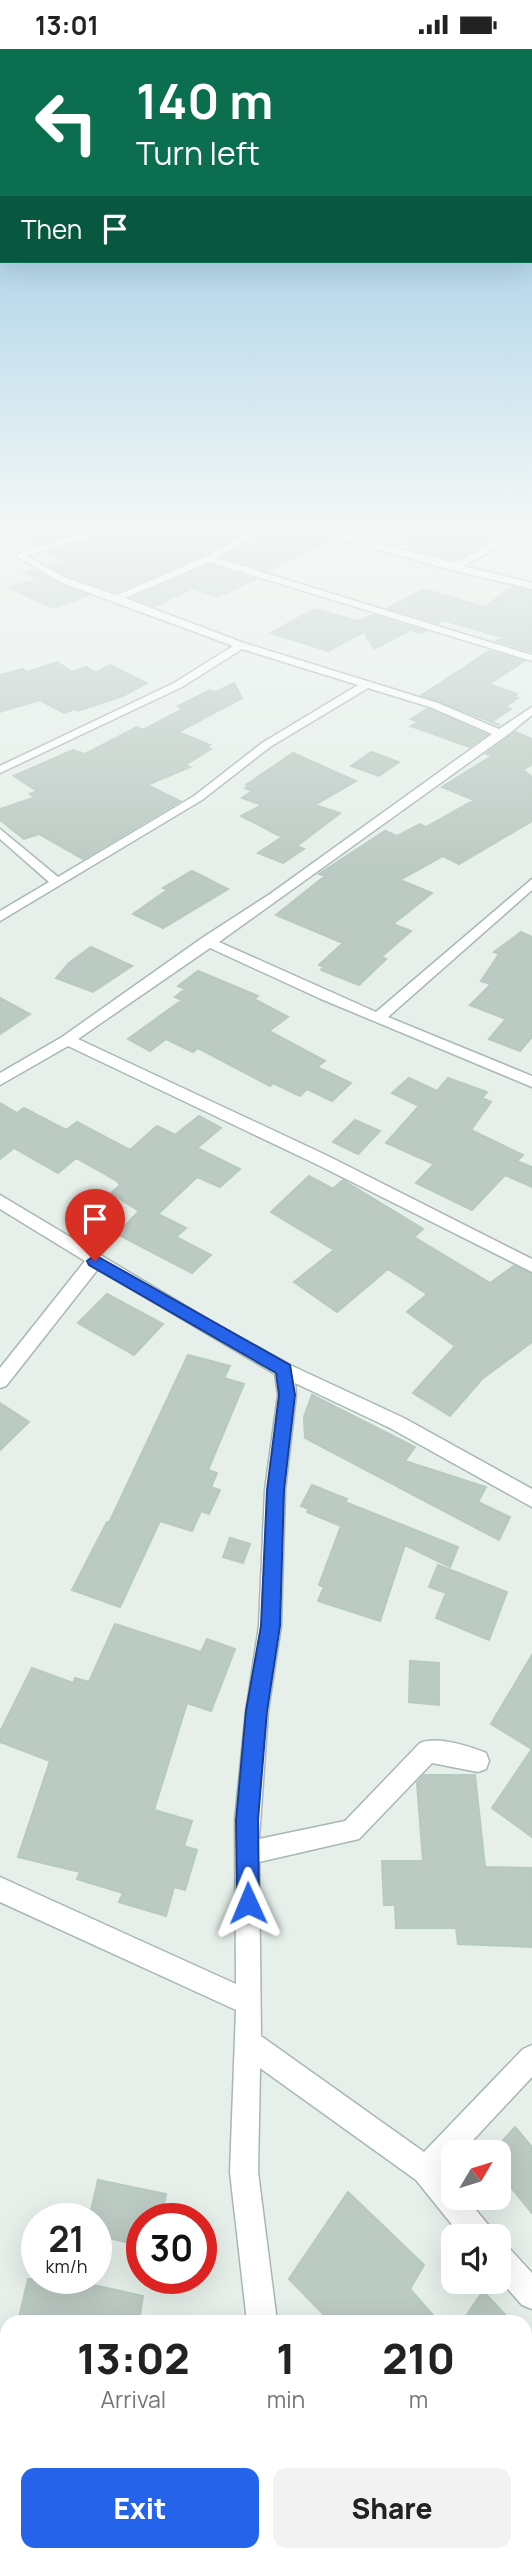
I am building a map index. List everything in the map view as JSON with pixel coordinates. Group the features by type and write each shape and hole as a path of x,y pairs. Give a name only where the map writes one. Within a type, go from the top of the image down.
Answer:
{"street":[{"path":"230,641 434,705 502,734"},
{"path":"477,641 532,658"},
{"path":"0,770 178,685 241,645"},
{"path":"0,918 198,798 267,745 365,685"},
{"path":"0,1080 67,1041 207,941 275,897 532,711"},
{"path":"0,833 58,883"},
{"path":"380,1016 532,883"},
{"path":"207,941 532,1082"},
{"path":"67,1041 322,1160 532,1266"},
{"path":"0,1201 95,1261 284,1370 397,1423 532,1499"},
{"path":"0,1381 95,1261"},
{"path":"261,2315 244,2172 249,2003 247,1853 257,1711 271,1626 275,1490 287,1395 284,1370"},
{"path":"247,1853 351,1831 428,1751 478,1761"},
{"path":"0,1889 249,2003"},
{"path":"248,2043 426,2170 470,2224"},
{"path":"426,2170 532,2058"},
{"path":"511,2271 532,2295"}],"building":[{"path":"297,641 347,641 328,651"},
{"path":"369,641 389,641 374,649"},
{"path":"498,641 532,641 532,652"},
{"path":"489,651 524,661 489,684 517,694 513,697 518,698 505,707 511,709 491,722 422,695"},
{"path":"57,662 72,672 86,667 96,673 110,665 147,683 123,696 78,711 75,709 64,713 40,700 0,712 0,675 23,669 27,672"},
{"path":"234,683 242,698 178,732 210,745 206,747 211,749 185,765 190,767 147,785 180,801 83,859 39,834 24,839 0,820 0,809 36,797 30,794 37,791 14,776 73,750 85,754 137,727 143,730 183,709 178,706 210,690 216,692"},
{"path":"427,709 487,735 469,747 411,726 419,722 411,719"},
{"path":"515,732 532,739 532,764 523,770 532,777 532,821 459,864 443,856 400,880 432,893 393,924 411,931 381,957 386,959 359,985 321,970 324,967 319,965 343,943 276,915 325,876 319,874 385,831 397,836 420,824 426,827 474,800 442,787 492,756 486,754"},
{"path":"371,752 399,762 379,776 351,766"},
{"path":"293,753 356,781 315,805 340,813 297,846 304,849 283,863 258,853 282,837 241,816 262,805 242,798 252,791 245,788 248,786 246,785"},
{"path":"192,871 228,889 163,928 133,914 167,890 163,888"},
{"path":"521,932 532,937 532,1037 520,1051 489,1039 506,1019 470,1005 491,984 481,981 499,954 494,952"},
{"path":"91,947 132,966 93,992 56,978 69,963"},
{"path":"198,971 258,996 254,999 288,1017 269,1031 325,1061 317,1067 351,1083 332,1101 307,1089 300,1096 273,1083 270,1086 198,1048 193,1052 166,1039 150,1051 128,1039 182,1000 175,997 185,989 178,986"},
{"path":"0,998 30,1014 0,1034"},
{"path":"409,1078 437,1091 448,1078 487,1092 482,1098 491,1102 471,1130 523,1155 517,1161 532,1167 532,1187 505,1175 472,1210 416,1183 434,1164 386,1143 419,1106 392,1093"},
{"path":"0,1103 17,1113 24,1108 66,1130 77,1122 130,1150 157,1126 175,1135 199,1116 221,1128 197,1148 240,1169 220,1187 197,1177 158,1214 186,1228 176,1237 211,1255 192,1273 117,1234 139,1211 111,1193 120,1185 117,1181 76,1158 58,1173 14,1148 0,1159"},
{"path":"355,1120 380,1131 358,1154 333,1142"},
{"path":"309,1176 333,1189 343,1180 423,1229 414,1237 490,1283 514,1266 532,1274 532,1342 482,1379 450,1416 413,1393 455,1346 407,1312 427,1294 388,1269 337,1312 294,1282 334,1250 271,1212"},
{"path":"107,1294 163,1324 134,1355 78,1323"},
{"path":"188,1355 230,1366 224,1378 244,1384 208,1470 217,1473 211,1487 220,1490 209,1514 201,1511 192,1531 160,1521 120,1607 72,1590 107,1522 109,1523"},
{"path":"312,1395 415,1447 405,1461 486,1487 478,1502 510,1517 499,1540 305,1438 304,1417"},
{"path":"0,1403 29,1422 0,1450"},
{"path":"312,1485 347,1499 345,1502 458,1547 450,1567 405,1545 380,1621 318,1601 324,1587 319,1585 341,1526 307,1512 309,1509 301,1506"},
{"path":"230,1538 250,1544 243,1563 223,1557"},
{"path":"438,1565 507,1592 489,1640 436,1618 446,1593 429,1587"},
{"path":"115,1624 201,1652 207,1639 235,1649 211,1711 187,1703 154,1810 192,1821 184,1846 197,1850 185,1890 174,1887 166,1916 119,1902 123,1893 77,1879 80,1872 18,1857 50,1761 0,1742 0,1732 32,1668 73,1683 75,1678 89,1682"},
{"path":"532,1655 532,1749 491,1724"},
{"path":"410,1661 439,1663 439,1705 409,1702"},
{"path":"532,1749 532,1837 492,1808"},
{"path":"424,1775 475,1775 485,1867 531,1868 532,1947 458,1944 456,1928 396,1928 395,1905 384,1905 382,1861 423,1861 417,1783"},
{"path":"515,2127 532,2147 532,2213 511,2188 511,2140 503,2140"},
{"path":"98,2180 166,2194 164,2203 126,2203 126,2242 112,2239 112,2203 93,2203"},
{"path":"348,2192 424,2265 410,2289 433,2315 324,2315 289,2279"},
{"path":"112,2289 143,2296 140,2315 20,2315 25,2294 112,2294"},
{"path":"481,2294 486,2294 505,2315 467,2315"}],"route":[{"path":"95,1261 284,1370 287,1395 275,1490 271,1626 257,1711 247,1820 248,1903"}]}
